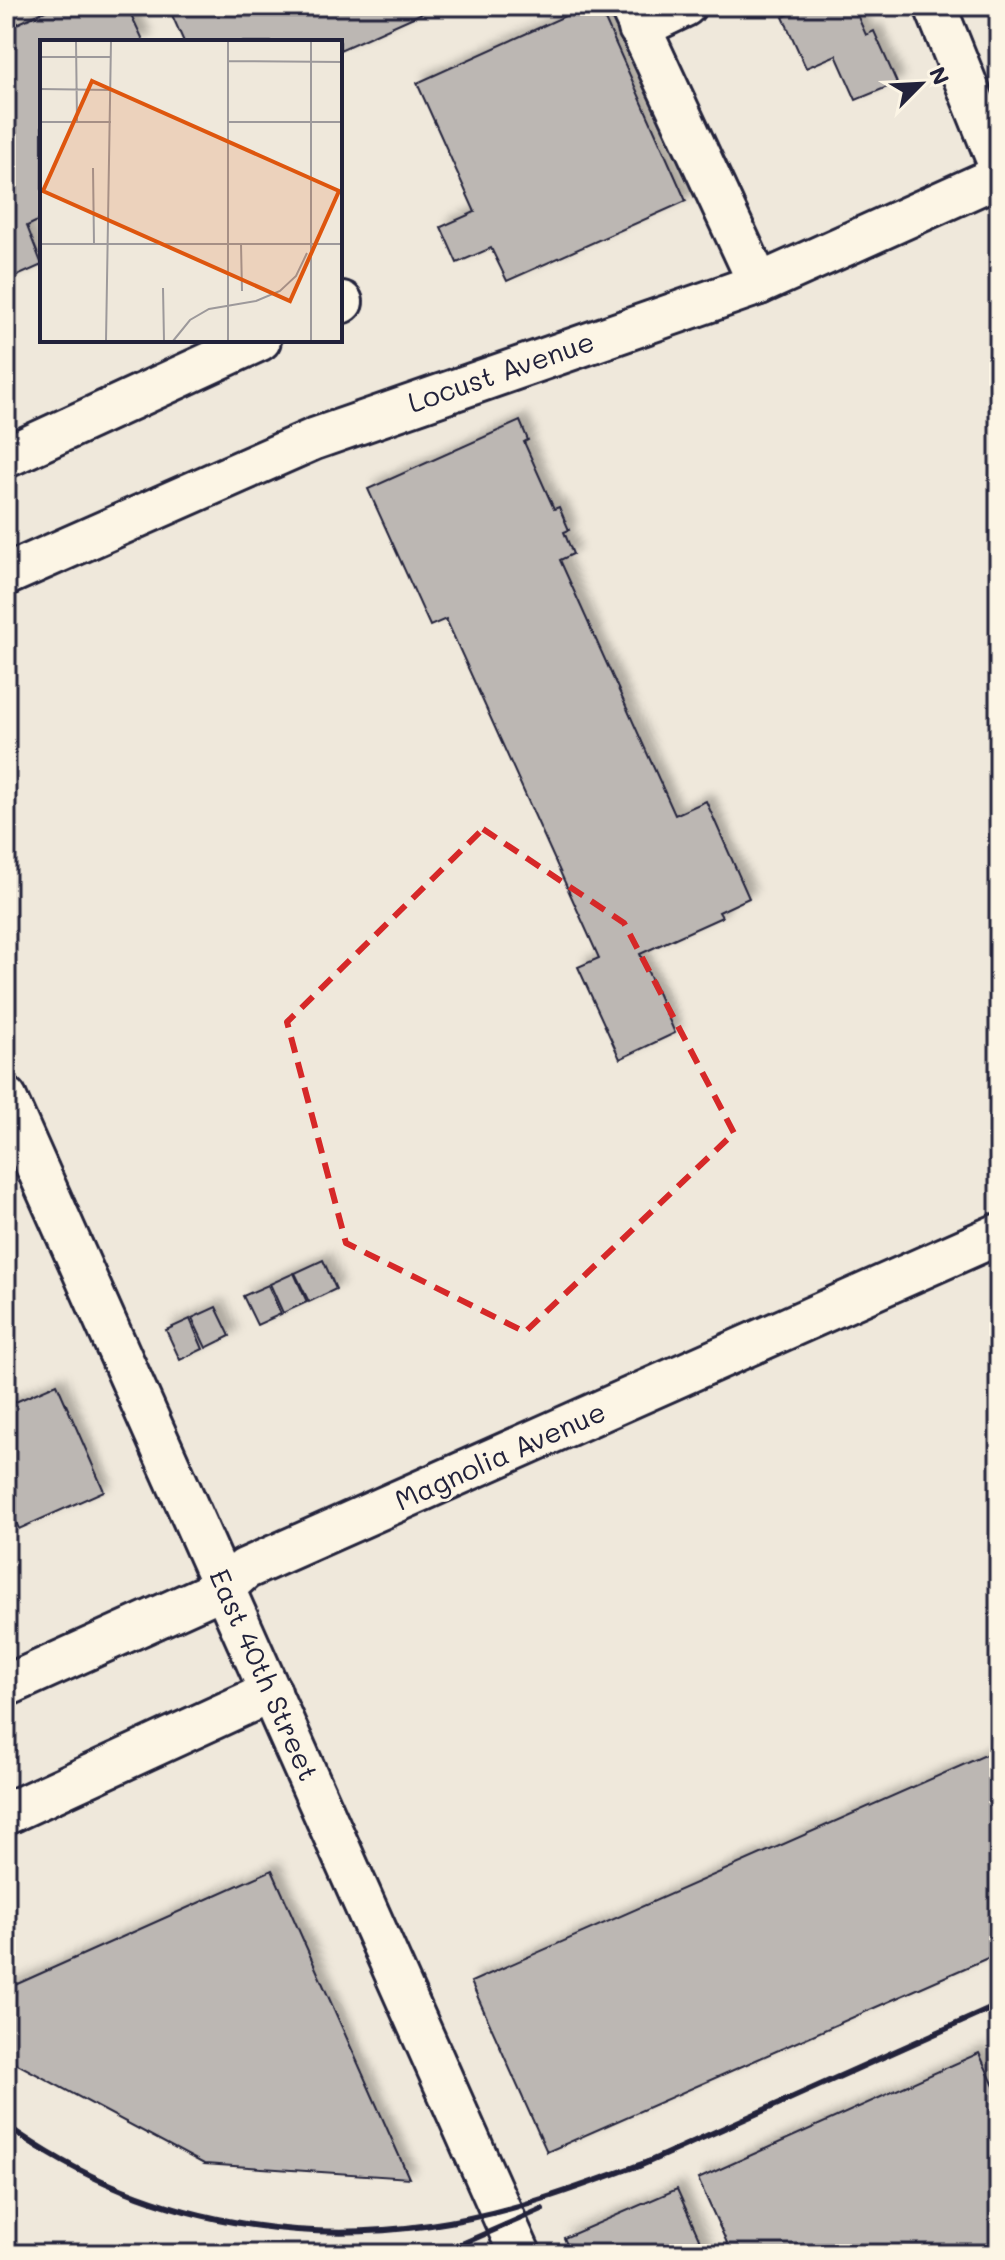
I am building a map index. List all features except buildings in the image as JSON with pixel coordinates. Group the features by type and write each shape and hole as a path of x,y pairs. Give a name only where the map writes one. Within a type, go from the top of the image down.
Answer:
{"street":[{"path":"685,6 635,17 759,284"},
{"path":"935,6 999,165"},
{"name":"Locust Avenue","path":"6,575 314,439 759,284 999,176"},
{"path":"6,457 256,342"},
{"name":"East 40th Street","path":"6,1098 520,2254"},
{"name":"Magnolia Avenue","path":"6,1686 225,1587 245,1569 999,1234"},
{"path":"6,1814 271,1692"}],"highlighted area":[{"path":"483,829 624,923 734,1133 525,1332 346,1243 287,1022"}],"railway":[{"path":"637,2167 999,2005"},
{"path":"6,2125 63,2162 124,2190 186,2211 251,2225 316,2231 383,2230 449,2222 532,2202 648,2162"},
{"path":"439,2254 542,2209"}]}
